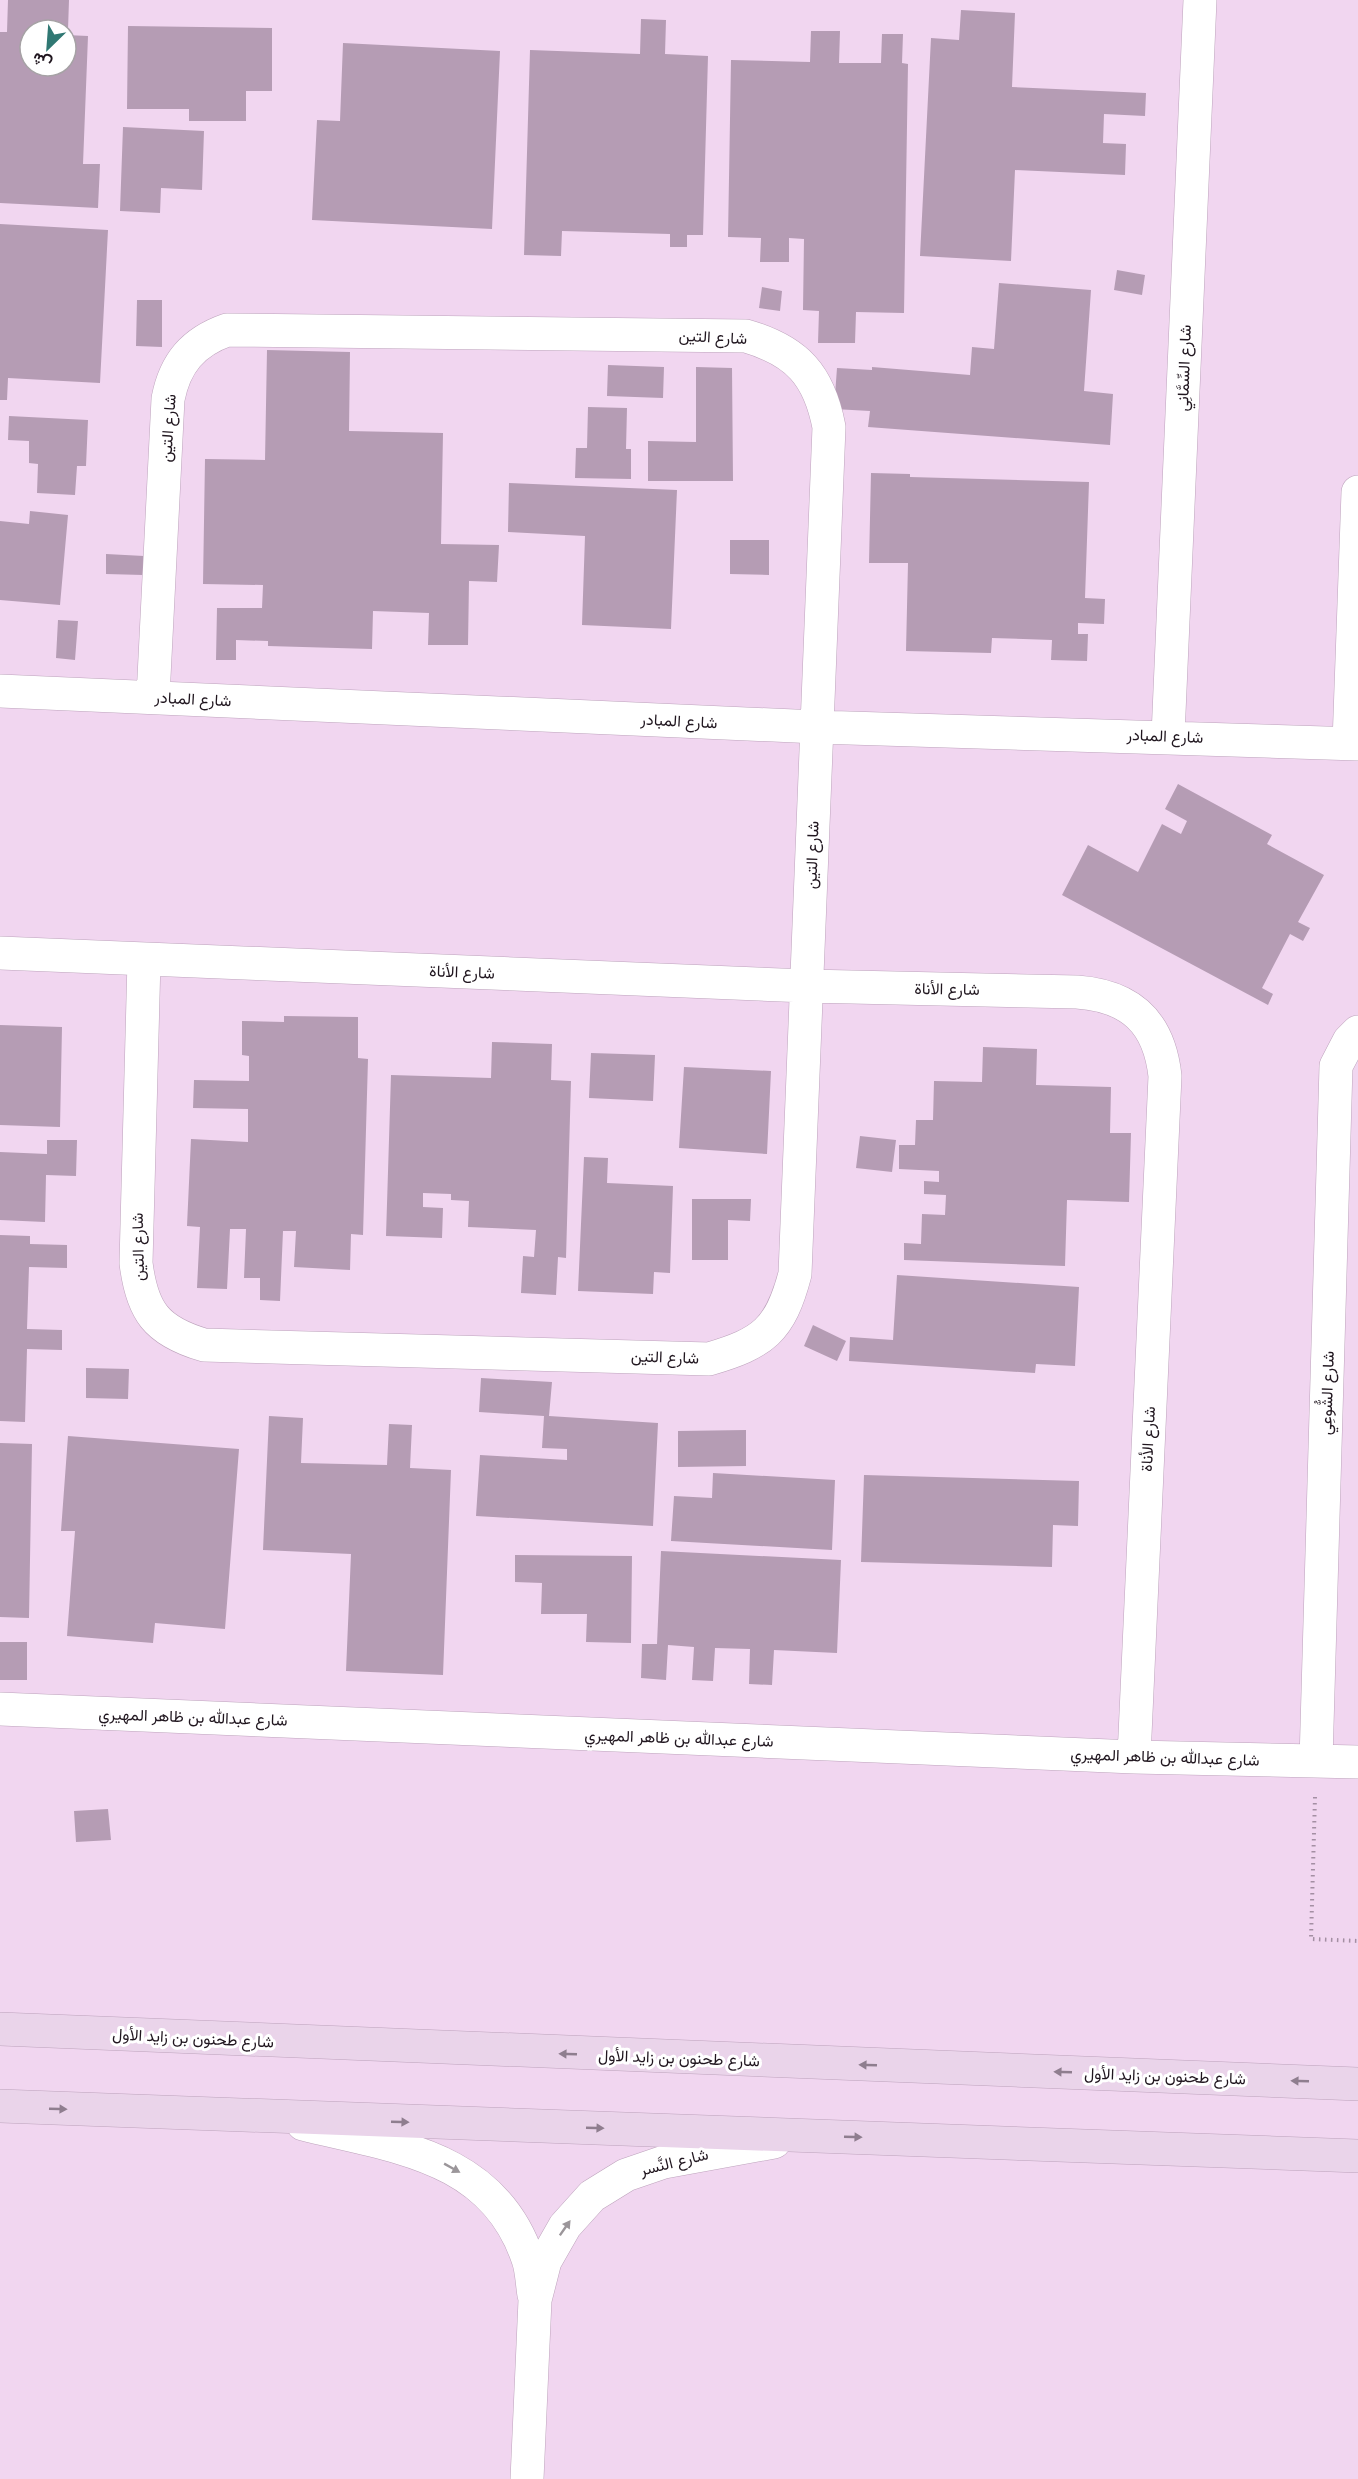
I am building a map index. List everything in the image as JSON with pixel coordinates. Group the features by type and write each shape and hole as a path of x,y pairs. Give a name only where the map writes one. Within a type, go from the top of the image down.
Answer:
{"street":[{"name":"شارع السِّمَّانِي","path":"1168,736 1200,0"},
{"name":"شارع التين","path":"144,960 136,1263 139,1293 151,1314 167,1329 185,1339 204,1345 708,1359 746,1348 767,1332 781,1316 795,1274 829,427 820,393 812,378 794,358 772,344 746,336 227,330 209,336 193,347 180,362 172,380 168,399 153,697"},
{"path":"1353,743 1358,492"},
{"name":"شارع المبادر","path":"0,691 818,727 1353,743"},
{"name":"شارع الأناة","path":"0,952 144,960 807,986 1100,994 1121,1001 1140,1014 1154,1032 1163,1053 1165,1076 1134,1757"},
{"name":"شارع الشُّوعِي","path":"1316,1761 1336,1066 1349,1041 1358,1032"},
{"name":"شارع عبدالله بن ظاهر المهيري","path":"0,1709 1134,1757 1358,1762"},
{"name":"شارع طحنون بن زايد الأول","path":"0,2029 1358,2084"},
{"path":"0,2106 275,2118 811,2135 1358,2156"},
{"name":"شارع النَّسر","path":"275,2118 414,2152 452,2167 486,2191 512,2223 528,2260 535,2300"},
{"name":"شارع النَّسر","path":"527,2479 535,2300 545,2261 565,2226 592,2196 626,2175 664,2162 811,2135"}],"path":[{"path":"1316,1761 1311,1940 1358,1941"}],"building":[{"path":"8,0 69,0 68,18 18,18 18,78 78,78 78,36 88,36 83,164 100,164 98,208 0,203 0,32 7,32"},
{"path":"961,10 1015,13 1012,87 1146,93 1145,116 1104,114 1103,143 1126,144 1125,175 1015,170 1011,261 920,256 931,38 959,40"},
{"path":"641,19 666,20 665,54 708,56 703,235 687,235 687,247 670,247 670,234 562,231 561,256 524,255 530,50 640,54"},
{"path":"128,26 272,28 272,91 246,91 246,121 189,121 189,109 127,109"},
{"path":"811,31 840,31 839,63 881,63 882,34 903,34 902,63 908,64 904,313 856,312 855,343 818,343 819,311 803,310 804,239 789,238 789,262 760,262 761,238 728,237 731,60 810,62"},
{"path":"343,43 500,51 492,229 312,220 317,120 340,121"},
{"path":"123,127 204,131 202,190 161,188 160,213 120,211"},
{"path":"0,224 108,230 100,383 8,378 7,400 0,400"},
{"path":"1117,270 1145,275 1142,295 1114,290"},
{"path":"999,283 1091,290 1084,391 1113,394 1110,445 868,427 870,411 834,409 837,368 872,370 872,367 970,375 972,347 994,349"},
{"path":"762,287 782,291 780,311 759,308"},
{"path":"137,300 162,300 162,347 136,346"},
{"path":"267,350 350,352 349,431 443,433 441,544 499,545 497,582 469,581 468,645 428,645 429,613 373,611 372,649 268,646 268,641 236,640 236,660 216,660 217,608 262,608 263,585 203,584 205,459 265,460"},
{"path":"608,365 664,367 663,398 607,396"},
{"path":"696,367 732,368 733,481 648,481 648,441 696,442"},
{"path":"588,407 627,408 626,449 631,449 631,479 575,478 576,448 587,448"},
{"path":"9,416 88,420 86,466 77,466 75,495 37,493 38,464 29,463 29,441 8,440"},
{"path":"871,473 910,474 910,477 1089,482 1085,598 1105,599 1104,624 1078,623 1078,634 1088,634 1087,661 1051,660 1052,640 992,638 991,653 906,651 908,563 869,563"},
{"path":"509,483 677,490 671,629 582,625 585,536 508,532"},
{"path":"30,511 68,515 60,605 0,600 0,521 29,524"},
{"path":"730,540 769,540 769,575 730,574"},
{"path":"106,554 144,556 143,575 106,574"},
{"path":"58,620 78,621 75,660 56,658"},
{"path":"1178,784 1272,835 1267,844 1324,875 1298,922 1310,928 1303,941 1290,934 1262,988 1273,994 1268,1005 1062,895 1088,845 1138,872 1162,824 1181,834 1187,821 1165,809"},
{"path":"284,1016 358,1017 358,1058 368,1059 363,1235 351,1234 350,1270 294,1267 296,1231 283,1231 280,1301 260,1300 260,1278 244,1278 246,1229 230,1229 227,1289 197,1288 200,1227 187,1226 191,1139 248,1142 248,1109 193,1108 194,1080 249,1081 249,1056 242,1055 242,1021 284,1022"},
{"path":"0,1025 62,1027 60,1127 0,1125"},
{"path":"492,1042 552,1044 551,1080 571,1081 566,1258 558,1257 556,1295 521,1293 523,1256 534,1257 536,1230 468,1227 469,1201 451,1200 451,1194 423,1193 423,1207 443,1208 442,1238 386,1236 391,1075 491,1078"},
{"path":"983,1047 1037,1049 1036,1085 1111,1087 1110,1133 1131,1133 1129,1202 1067,1200 1065,1266 904,1260 904,1243 921,1244 922,1214 945,1215 946,1195 924,1194 924,1181 939,1182 939,1171 899,1169 899,1145 915,1145 916,1120 933,1120 934,1081 982,1082"},
{"path":"591,1053 655,1055 653,1101 589,1098"},
{"path":"684,1067 771,1071 767,1154 679,1148"},
{"path":"860,1136 896,1140 892,1172 856,1168"},
{"path":"47,1140 77,1140 76,1176 46,1175 45,1222 0,1220 0,1152 47,1154"},
{"path":"584,1157 608,1158 607,1183 673,1186 670,1273 654,1272 653,1294 578,1291"},
{"path":"692,1199 751,1199 750,1221 728,1220 728,1260 692,1260"},
{"path":"0,1235 30,1236 30,1244 67,1245 67,1268 29,1267 27,1329 62,1330 62,1350 27,1349 25,1422 0,1421"},
{"path":"897,1275 1079,1287 1075,1366 1036,1364 1035,1373 849,1361 850,1337 893,1340"},
{"path":"813,1325 846,1341 837,1361 804,1346"},
{"path":"86,1368 129,1369 128,1399 86,1398"},
{"path":"481,1378 552,1382 549,1416 658,1423 653,1526 476,1516 480,1455 567,1460 567,1449 542,1448 544,1416 479,1412"},
{"path":"269,1416 303,1418 301,1463 387,1465 389,1424 412,1425 410,1468 451,1470 443,1675 346,1671 351,1554 263,1550"},
{"path":"746,1430 746,1466 678,1467 678,1431"},
{"path":"68,1436 239,1449 225,1629 155,1623 153,1643 67,1636 75,1531 61,1531"},
{"path":"0,1443 32,1444 29,1618 0,1617"},
{"path":"713,1473 835,1480 832,1550 671,1541 674,1496 712,1498"},
{"path":"864,1475 1079,1481 1078,1526 1053,1525 1052,1567 861,1562"},
{"path":"661,1551 841,1560 837,1653 774,1650 772,1685 749,1684 750,1649 715,1648 713,1681 692,1680 694,1647 668,1645 666,1680 641,1678 642,1644 657,1644"},
{"path":"515,1555 632,1556 631,1643 586,1642 587,1614 541,1614 542,1583 515,1582"},
{"path":"0,1642 27,1642 27,1680 0,1680"},
{"path":"108,1809 111,1840 76,1842 74,1811"}]}
